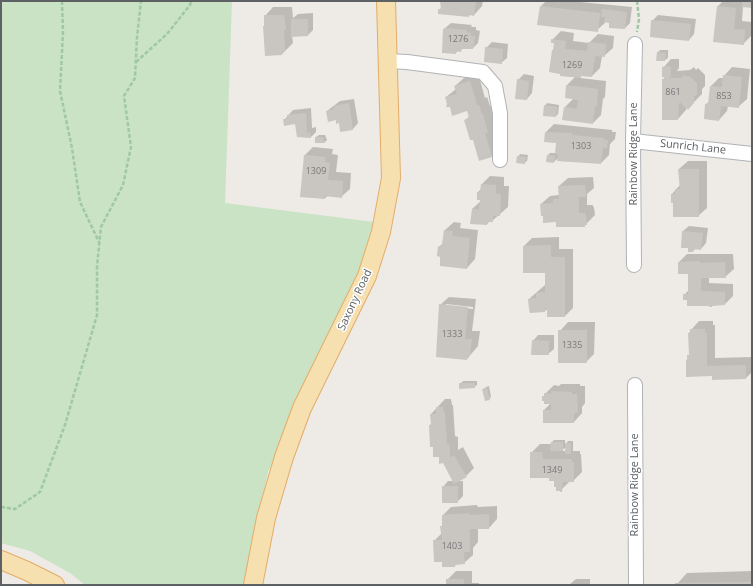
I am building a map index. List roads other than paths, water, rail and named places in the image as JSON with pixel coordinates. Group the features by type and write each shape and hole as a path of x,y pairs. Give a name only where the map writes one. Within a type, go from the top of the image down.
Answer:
{"main road":[{"name":"Saxony Road","path":"253,585 266,518 284,457 302,408 367,276 381,232 391,178 386,1"},
{"path":"1,560 55,585"}],"street":[{"name":"Rainbow Ridge Lane","path":"634,265 635,44"},
{"path":"388,61 483,72 495,86 500,113 500,160"},
{"name":"Sunrich Lane","path":"634,141 752,154"},
{"name":"Rainbow Ridge Lane","path":"635,385 636,585"}]}
